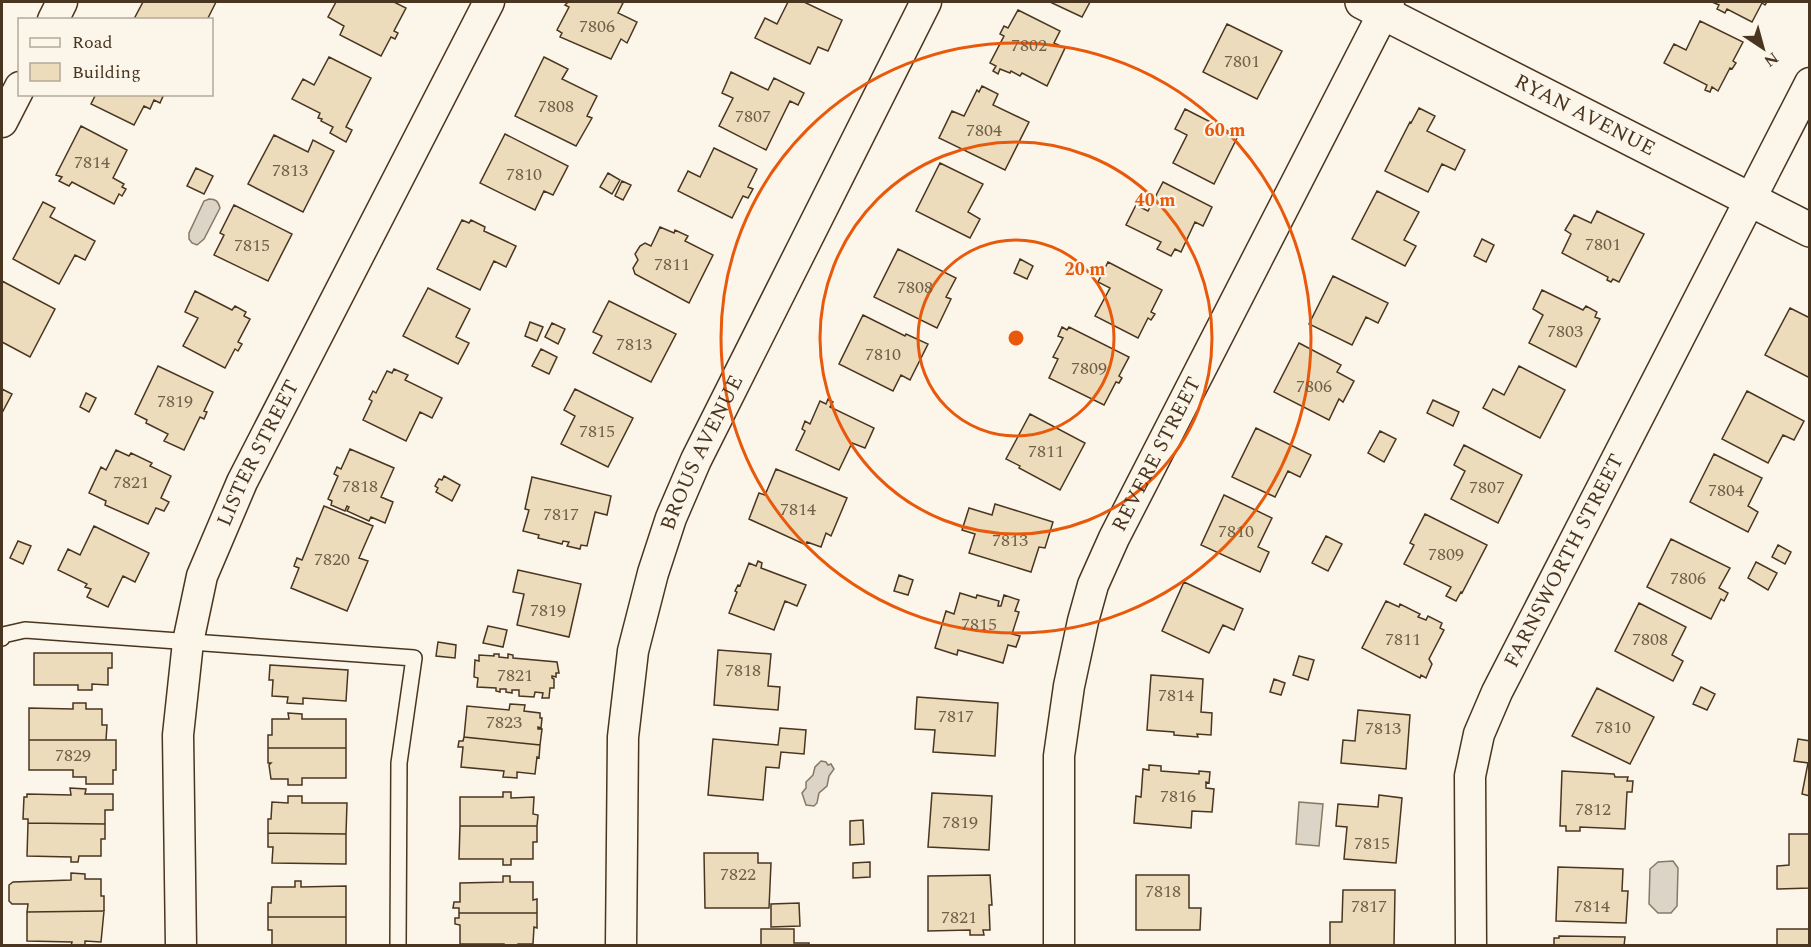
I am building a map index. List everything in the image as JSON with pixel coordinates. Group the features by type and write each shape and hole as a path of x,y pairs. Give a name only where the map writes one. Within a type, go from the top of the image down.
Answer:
{"street":[{"path":"54,18 62,2"},
{"name":"LISTER STREET","path":"181,945 177,735 188,642 202,576 242,482 489,2"},
{"name":"BROUS AVENUE","path":"621,945 623,737 633,651 653,573 671,518 696,460 926,2"},
{"name":"RYAN AVENUE","path":"1378,5 1809,230"},
{"name":"REVERE STREET","path":"1059,945 1059,756 1083,621 1094,585 1114,538 1378,5"},
{"name":"FARNSWORTH STREET","path":"1472,945 1470,776 1479,734 1497,692 1809,82"},
{"path":"2,122 18,91"}],"lane":[{"path":"2,638 3,635 25,630 414,658 399,763 398,945"}],"shaded area":[{"path":"209,199 216,201 220,208 204,239 197,245 189,239 189,233 204,201"},
{"path":"821,761 828,765 831,764 834,769 829,776 827,786 819,793 817,803 814,806 806,805 802,793 806,788 806,782"},
{"path":"1299,802 1323,804 1319,846 1296,844"},
{"path":"1673,861 1678,868 1677,906 1671,913 1658,913 1649,904 1650,869 1658,862"}],"building":[{"path":"143,2 216,2 208,18 135,18"},
{"path":"336,2 394,2 406,8 394,31 398,33 395,39 391,37 381,56 340,35 344,26 328,17"},
{"path":"568,2 623,3 618,13 637,22 627,43 621,39 611,59 560,37 562,33 557,30 569,7 565,5"},
{"path":"788,2 804,2 842,20 828,51 818,47 810,64 755,38 765,18 777,24"},
{"path":"1050,2 1090,2 1082,17"},
{"path":"1712,2 1767,2 1765,5 1762,3 1752,22 1727,9 1725,13 1717,9 1719,5"},
{"path":"1018,10 1060,31 1054,43 1065,48 1047,86 1022,73 1020,76 1011,71 1010,73 1000,69 998,74 993,71 996,66 990,63 1004,36 1000,34 1004,26 1008,28"},
{"path":"1700,21 1743,42 1733,61 1736,63 1732,69 1730,68 1718,91 1712,87 1710,92 1705,90 1707,85 1664,63 1674,44 1686,50"},
{"path":"1227,24 1282,51 1257,99 1203,72"},
{"path":"329,57 371,78 346,127 352,130 346,142 330,133 333,127 318,118 320,113 292,99 303,79 314,85"},
{"path":"544,57 568,69 562,79 597,96 587,116 592,118 576,146 515,116"},
{"path":"731,72 768,90 774,78 804,93 798,105 790,101 766,150 719,126 733,98 722,93"},
{"path":"982,86 998,94 993,105 1029,122 1005,170 939,138 952,111 964,116 977,90 979,92"},
{"path":"95,96 163,96 160,103 154,100 150,109 144,106 134,125 91,104"},
{"path":"1419,108 1435,116 1427,131 1465,150 1455,170 1442,164 1428,192 1385,171"},
{"path":"1185,109 1238,136 1214,184 1173,163 1187,135 1175,129"},
{"path":"81,126 127,150 113,178 124,184 122,187 126,189 122,196 119,194 114,204 72,182 69,186 59,181 62,177 56,175"},
{"path":"505,134 568,166 553,195 544,191 535,210 480,183"},
{"path":"274,135 308,152 313,140 334,151 303,212 248,184"},
{"path":"714,148 757,169 748,187 753,189 748,198 743,196 732,218 678,191 688,171 700,177"},
{"path":"940,163 983,184 968,212 980,219 970,238 916,211"},
{"path":"196,168 213,176 204,194 187,186"},
{"path":"608,173 620,180 612,194 600,187"},
{"path":"622,181 631,185 623,200 615,196"},
{"path":"1163,182 1212,207 1203,226 1195,222 1181,252 1175,249 1171,256 1157,249 1161,242 1126,225 1136,205 1148,211"},
{"path":"1377,191 1419,212 1404,240 1416,246 1405,266 1352,239"},
{"path":"43,202 55,208 50,217 95,241 85,260 75,255 59,284 13,259"},
{"path":"234,205 292,234 268,281 214,255 224,235 220,233"},
{"path":"1597,211 1644,234 1619,282 1613,279 1611,282 1607,280 1608,277 1562,253 1571,234 1565,230 1574,215 1591,223"},
{"path":"462,220 469,223 471,220 485,227 484,231 516,246 506,267 494,261 480,290 437,269"},
{"path":"660,227 688,236 685,241 713,255 689,303 635,274 633,268 638,260 635,254 645,243 651,246"},
{"path":"1482,239 1494,245 1486,262 1474,256"},
{"path":"898,249 956,278 946,297 951,299 937,328 874,297"},
{"path":"1020,259 1033,266 1027,279 1014,273"},
{"path":"1108,262 1162,290 1151,312 1155,314 1151,320 1148,318 1138,338 1095,316 1110,288 1098,282"},
{"path":"1333,276 1388,303 1378,323 1366,317 1352,345 1309,324"},
{"path":"2,281 55,309 30,357 2,342"},
{"path":"428,288 470,309 456,337 469,343 458,364 403,336"},
{"path":"1542,290 1583,310 1586,306 1597,312 1595,317 1600,319 1576,367 1529,343 1543,315 1533,309"},
{"path":"195,291 232,310 235,306 246,312 244,316 250,319 238,342 242,344 238,351 235,349 225,368 183,346 198,318 185,312"},
{"path":"609,301 676,334 651,382 593,353 602,336 593,332"},
{"path":"1790,308 1810,318 1810,378 1765,355"},
{"path":"863,315 905,336 906,334 928,344 910,380 901,375 893,391 839,364"},
{"path":"530,322 543,327 537,341 525,336"},
{"path":"552,323 565,329 558,344 545,337"},
{"path":"1062,327 1067,330 1069,327 1129,357 1119,376 1122,378 1119,383 1116,382 1104,405 1049,378 1058,359 1053,357 1063,338 1058,336"},
{"path":"1299,343 1341,365 1337,372 1354,381 1343,402 1339,399 1329,420 1274,392"},
{"path":"541,349 557,357 549,374 532,366"},
{"path":"158,366 213,392 204,411 207,412 204,419 200,417 184,450 164,441 168,434 146,423 147,420 135,414"},
{"path":"1519,366 1565,390 1540,438 1483,408 1493,389 1504,395"},
{"path":"394,369 408,375 405,380 442,398 432,418 420,412 406,441 363,420 372,401 369,399 373,391 376,393 387,371 392,373"},
{"path":"2,389 12,394 2,413"},
{"path":"575,389 633,418 608,467 561,444 575,416 564,410"},
{"path":"1747,391 1804,421 1794,440 1783,435 1768,463 1722,439"},
{"path":"86,393 96,398 89,412 80,407"},
{"path":"828,399 833,402 830,407 874,428 865,448 852,443 839,470 796,450 805,431 802,429 805,421 810,424 820,401 826,404"},
{"path":"1433,400 1459,412 1453,426 1427,413"},
{"path":"1030,414 1085,443 1060,490 1006,459"},
{"path":"1256,428 1311,455 1300,477 1288,471 1275,497 1232,477"},
{"path":"1380,431 1396,439 1384,462 1368,453"},
{"path":"1464,445 1522,475 1498,523 1451,499 1465,471 1454,465"},
{"path":"350,449 394,468 381,497 393,502 385,523 371,517 369,521 347,511 349,507 347,506 345,511 331,505 332,501 328,499 338,476 334,474 337,467 341,469"},
{"path":"116,450 129,456 131,453 171,476 161,498 169,502 164,511 156,508 148,524 105,505 106,501 89,493 101,467 106,470"},
{"path":"1714,454 1762,478 1748,506 1758,512 1748,532 1690,502"},
{"path":"776,469 847,498 831,536 826,533 821,547 807,542 806,545 749,519 759,493 765,495"},
{"path":"444,476 460,485 452,501 436,492 438,488 435,486"},
{"path":"532,477 611,496 607,515 595,512 587,546 581,545 580,549 567,546 569,542 563,541 562,544 538,538 539,535 523,531 529,510 525,509"},
{"path":"1224,495 1272,518 1258,547 1269,552 1260,572 1201,545"},
{"path":"995,504 1053,522 1045,548 1039,547 1031,572 969,553 975,534 962,530 969,508 992,515"},
{"path":"324,506 373,526 359,558 368,561 347,611 291,588 299,568 294,566 297,558 302,560"},
{"path":"1425,514 1487,545 1456,601 1446,596 1451,587 1404,564 1414,545 1410,543"},
{"path":"94,526 149,553 135,582 123,576 108,607 87,597 91,589 85,587 87,584 58,570 68,549 80,555"},
{"path":"1326,536 1342,544 1328,571 1312,563"},
{"path":"1671,539 1730,568 1719,588 1728,593 1724,601 1721,599 1711,619 1647,587"},
{"path":"18,541 31,546 23,564 10,558"},
{"path":"1778,545 1791,552 1785,564 1772,557"},
{"path":"758,561 762,563 761,568 806,585 797,606 785,601 774,630 729,613 737,592 735,591 738,585 740,586 749,563 756,566"},
{"path":"1756,562 1777,573 1768,590 1748,578"},
{"path":"518,570 581,584 569,637 517,625 524,594 513,592"},
{"path":"899,575 913,580 908,595 894,591"},
{"path":"1184,582 1243,609 1234,630 1223,625 1209,653 1162,631"},
{"path":"960,593 999,601 998,606 1001,606 1004,595 1019,600 1015,611 1019,612 1012,634 1020,636 1016,647 1008,645 1003,663 958,650 957,655 935,648 946,611 954,614"},
{"path":"1386,601 1399,607 1400,604 1420,614 1418,617 1426,620 1428,616 1442,623 1440,628 1444,630 1429,659 1432,664 1426,678 1421,675 1420,678 1362,648"},
{"path":"1639,603 1686,627 1672,655 1683,661 1673,681 1615,651"},
{"path":"488,626 507,630 503,647 483,643"},
{"path":"438,642 456,645 455,658 436,656"},
{"path":"718,650 771,654 768,686 780,687 778,710 714,705"},
{"path":"34,653 112,653 112,668 108,668 108,685 92,684 92,690 78,690 78,685 34,685"},
{"path":"494,654 499,654 499,657 508,658 508,654 513,655 513,658 557,662 559,673 556,673 556,677 552,676 554,688 550,688 549,698 542,698 543,693 535,692 534,697 519,696 519,690 512,690 512,693 506,692 506,689 500,689 500,692 496,691 496,688 477,687 478,678 474,677 475,660 479,661 479,655 494,656"},
{"path":"1299,656 1314,660 1308,680 1293,675"},
{"path":"270,665 348,670 346,701 303,698 303,704 287,703 288,697 272,696 273,680 269,680"},
{"path":"1151,675 1203,679 1201,712 1212,713 1211,735 1197,734 1198,737 1147,730"},
{"path":"1274,679 1285,683 1281,695 1270,692"},
{"path":"1701,687 1715,694 1707,710 1693,704"},
{"path":"1597,688 1654,717 1630,764 1572,736"},
{"path":"917,697 998,703 995,756 933,752 935,730 915,729"},
{"path":"73,703 86,703 86,709 102,709 102,725 107,725 106,740 29,740 29,708 73,709"},
{"path":"510,704 525,705 524,711 540,713 541,728 538,727 538,729 542,729 540,745 464,737 467,706 509,710"},
{"path":"1358,710 1410,715 1406,769 1341,763 1343,740 1355,741"},
{"path":"288,713 302,714 302,719 346,719 346,748 268,748 268,735 272,735 272,719 289,719"},
{"path":"780,728 806,730 804,754 781,752 779,768 766,767 763,800 708,795 713,739 778,745"},
{"path":"464,737 540,745 535,774 517,772 517,778 503,777 504,771 461,767 463,747 458,747 459,741 463,741"},
{"path":"1798,739 1810,741 1810,796 1802,794 1808,763 1794,761"},
{"path":"29,740 116,740 116,770 113,770 113,784 86,784 86,777 73,777 73,770 29,770"},
{"path":"268,748 346,748 346,778 302,778 302,785 288,785 288,779 271,779"},
{"path":"1149,765 1161,766 1161,771 1199,774 1199,771 1210,772 1206,788 1214,789 1212,812 1192,811 1191,828 1134,823 1136,796 1141,797 1143,769 1149,770"},
{"path":"1562,771 1614,774 1615,777 1628,777 1627,781 1633,781 1632,792 1627,792 1625,829 1580,827 1580,831 1566,831 1566,826 1560,826"},
{"path":"70,788 86,789 85,794 113,794 113,810 105,810 105,824 28,823 28,819 23,819 24,797 27,797 27,794 71,795"},
{"path":"503,792 511,792 511,798 534,797 533,814 538,815 537,826 460,826 460,797 503,797"},
{"path":"932,793 992,796 989,850 928,847"},
{"path":"1379,795 1402,798 1396,863 1344,859 1347,827 1336,826 1338,804 1378,807"},
{"path":"288,796 302,796 302,803 347,803 346,834 268,833 272,802 288,803"},
{"path":"863,820 864,844 850,845 850,821"},
{"path":"28,823 105,824 105,839 101,839 101,856 79,856 78,862 71,862 71,857 27,856"},
{"path":"460,826 537,826 537,842 533,842 533,859 511,859 511,865 503,865 503,859 459,859"},
{"path":"268,833 346,834 346,864 272,863 273,847 268,847"},
{"path":"1789,834 1810,834 1810,888 1777,889 1777,866 1789,865"},
{"path":"704,853 758,853 758,863 771,863 769,908 705,908"},
{"path":"870,862 870,877 853,878 853,863"},
{"path":"1558,867 1623,869 1622,891 1628,891 1626,923 1556,921"},
{"path":"71,873 85,874 85,879 101,879 104,911 27,912 28,904 12,904 9,901 9,885 13,882 71,880"},
{"path":"990,875 992,905 989,905 990,930 983,930 984,935 970,935 970,930 928,931 928,876"},
{"path":"1136,875 1189,875 1189,908 1201,908 1200,930 1136,930"},
{"path":"503,876 510,876 510,882 533,882 533,900 537,899 537,913 459,913 459,908 453,908 454,902 460,902 460,883 503,882"},
{"path":"295,881 301,881 301,887 346,886 346,917 268,917 268,903 271,903 272,887 295,887"},
{"path":"1343,890 1395,890 1394,945 1330,945 1330,922 1342,922"},
{"path":"799,903 800,926 771,927 771,904"},
{"path":"104,911 101,942 85,941 85,946 71,946 72,942 27,941 27,912"},
{"path":"459,913 537,913 537,928 534,927 533,944 504,946 504,944 460,944 460,925 455,924 455,918 459,918"},
{"path":"268,917 346,917 346,946 272,946 272,930 268,930"},
{"path":"761,929 794,929 794,943 809,943 809,946 761,946"},
{"path":"1777,929 1810,929 1810,946 1777,946"},
{"path":"1559,936 1625,937 1624,946 1554,946 1554,938 1559,938"}]}
